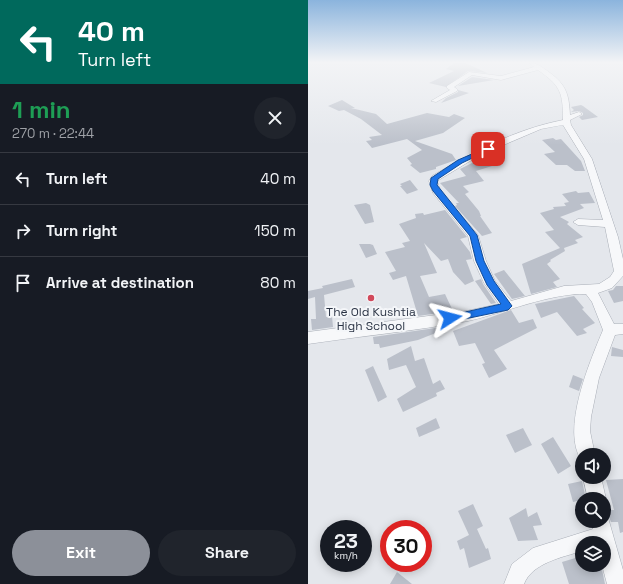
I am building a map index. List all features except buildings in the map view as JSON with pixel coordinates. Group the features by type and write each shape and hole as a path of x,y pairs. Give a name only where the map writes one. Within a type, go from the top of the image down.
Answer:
{"street":[{"path":"434,101 455,90"},
{"path":"308,338 466,316 564,290 575,288 590,291 613,283 620,272 608,224 588,159 582,146 570,132 567,120 566,98 563,90"},
{"path":"508,306 490,283 480,261 473,235 436,191 433,181 435,178 477,153 539,127 567,120 579,114"},
{"path":"578,222 608,224"},
{"path":"586,448 583,436 584,418 594,376 616,329 590,291"},
{"path":"514,584 519,571 540,555 602,528 617,584"}],"place":[{"name":"The Old Kushtia High School","path":"371,298"}],"route":[{"path":"450,318 488,312 508,306 490,283 480,261 473,235 462,220 436,191 433,181 435,178 460,162 488,149"}]}
